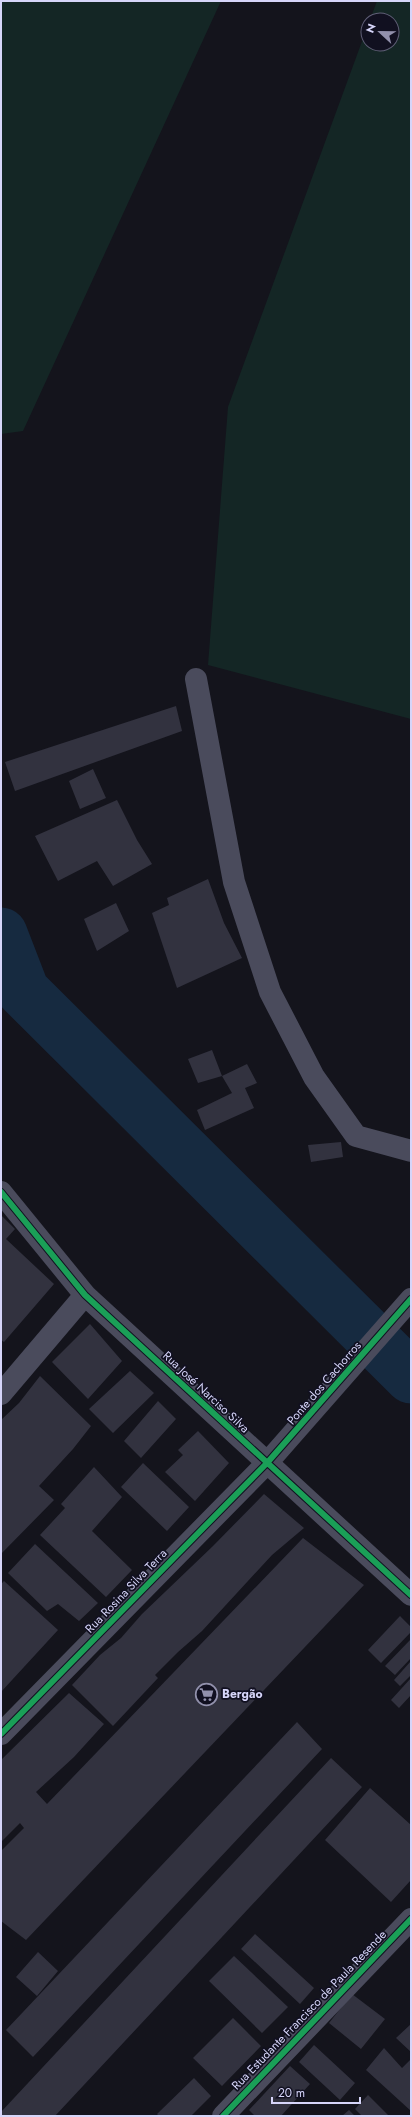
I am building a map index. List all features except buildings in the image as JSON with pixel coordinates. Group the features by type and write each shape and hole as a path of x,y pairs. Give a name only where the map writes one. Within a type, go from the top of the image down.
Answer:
{"street":[{"path":"196,679 234,882 270,992 314,1077 356,1136 411,1151"},
{"name":"Rua José Narciso Silva","path":"1,1192 85,1295 411,1595"},
{"path":"1,1394 85,1295"},
{"name":"Ponte dos Cachorros","path":"267,1463 411,1299"},
{"name":"Rua Rosina Silva Terra","path":"1,1734 267,1463"},
{"name":"Rua Estudante Francisco de Paula Resende","path":"223,2116 411,1919"}],"shaded area":[{"path":"1,1 221,1 23,431 1,434"},
{"path":"377,1 411,1 411,719 208,665 228,407 360,47 360,52 400,52 400,12 373,12"}],"waterway":[{"path":"1,934 23,991 411,1377"}],"cycle path":[{"path":"1,1192 85,1295 411,1595"},
{"path":"1,1734 267,1463 411,1299"},
{"path":"223,2116 411,1919"}],"place":[{"name":"Bergão","path":"206,1694"}]}
